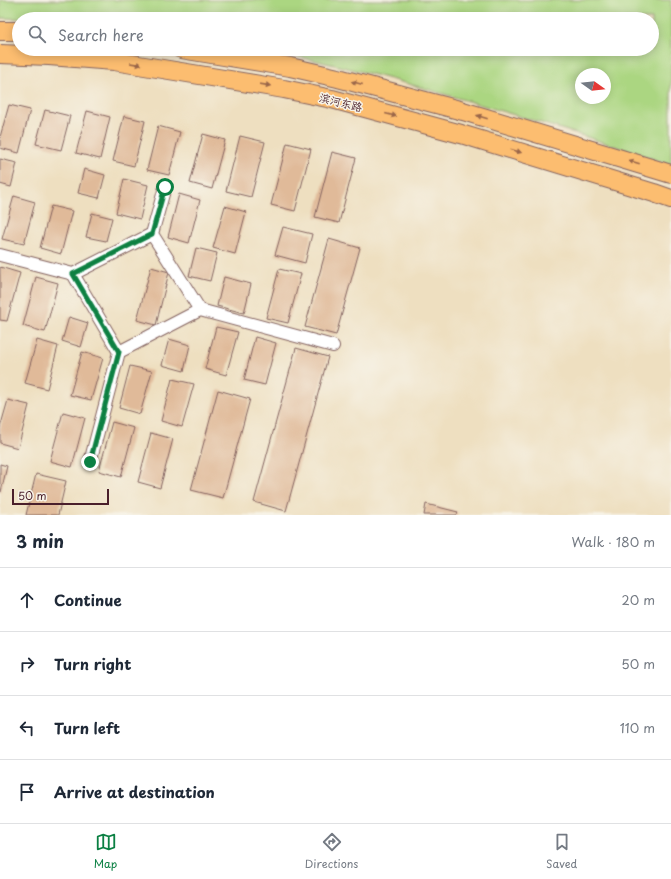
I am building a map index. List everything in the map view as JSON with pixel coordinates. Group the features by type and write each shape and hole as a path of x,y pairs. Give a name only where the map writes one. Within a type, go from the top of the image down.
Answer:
{"main road":[{"path":"0,30 12,31"},
{"name":"滨河东路","path":"0,54 12,54"},
{"name":"滨河东路","path":"49,56 114,61 284,88 332,99 461,134 671,199"},
{"name":"滨河东路","path":"223,56 290,67 338,78 463,111 671,174"}],"street":[{"path":"0,255 73,274 152,234 165,187"},
{"path":"152,234 200,310"},
{"path":"73,274 119,352 90,462"},
{"path":"119,352 200,310 333,346"}],"green space":[{"path":"0,0 671,0 671,165 628,150 439,92 294,56 659,56 659,12 12,12 12,18 0,18"}],"building":[{"path":"9,105 30,110 19,153 0,148 0,137"},
{"path":"45,110 70,116 61,150 36,144"},
{"path":"87,111 110,117 100,159 76,153"},
{"path":"124,116 145,121 134,166 113,161"},
{"path":"158,126 180,132 169,175 147,170"},
{"path":"203,134 225,140 212,189 190,183"},
{"path":"240,136 265,142 251,197 226,191"},
{"path":"287,143 311,149 295,211 271,205"},
{"path":"332,152 356,158 339,223 315,217"},
{"path":"0,159 17,163 11,187 0,184"},
{"path":"84,169 105,175 99,198 78,193"},
{"path":"124,179 148,185 140,219 116,213"},
{"path":"179,194 200,200 189,243 168,237"},
{"path":"14,196 35,202 24,244 2,239"},
{"path":"51,206 72,211 61,254 40,248"},
{"path":"225,206 246,212 235,254 213,248"},
{"path":"92,213 112,218 106,241 86,237"},
{"path":"283,227 312,234 305,263 275,255"},
{"path":"329,239 360,248 336,335 305,327"},
{"path":"196,248 217,253 210,281 189,276"},
{"path":"0,267 20,273 7,321 0,320"},
{"path":"151,267 169,272 156,325 137,320"},
{"path":"279,269 301,274 288,323 266,318"},
{"path":"36,277 58,283 45,332 23,326"},
{"path":"224,277 251,284 244,313 217,306"},
{"path":"69,317 88,323 81,347 62,341"},
{"path":"216,327 238,332 226,375 205,369"},
{"path":"255,337 276,343 265,385 244,380"},
{"path":"169,339 190,345 184,371 162,365"},
{"path":"37,340 58,346 47,389 25,383"},
{"path":"296,348 328,357 286,511 254,502"},
{"path":"82,352 103,358 91,400 70,395"},
{"path":"130,366 152,371 140,414 119,408"},
{"path":"172,379 194,384 182,427 161,421"},
{"path":"218,390 250,399 223,498 191,490"},
{"path":"8,400 29,405 18,448 0,443 0,428"},
{"path":"63,412 85,418 72,467 50,461"},
{"path":"112,422 134,428 121,477 99,471"},
{"path":"151,433 173,439 160,488 138,482"},
{"path":"0,464 7,466 1,492 0,492"},
{"path":"36,474 66,481 58,515 26,515"},
{"path":"426,504 458,512 457,515 424,515"}],"route":[{"path":"90,462 119,352 73,274 152,234 165,187"}]}
